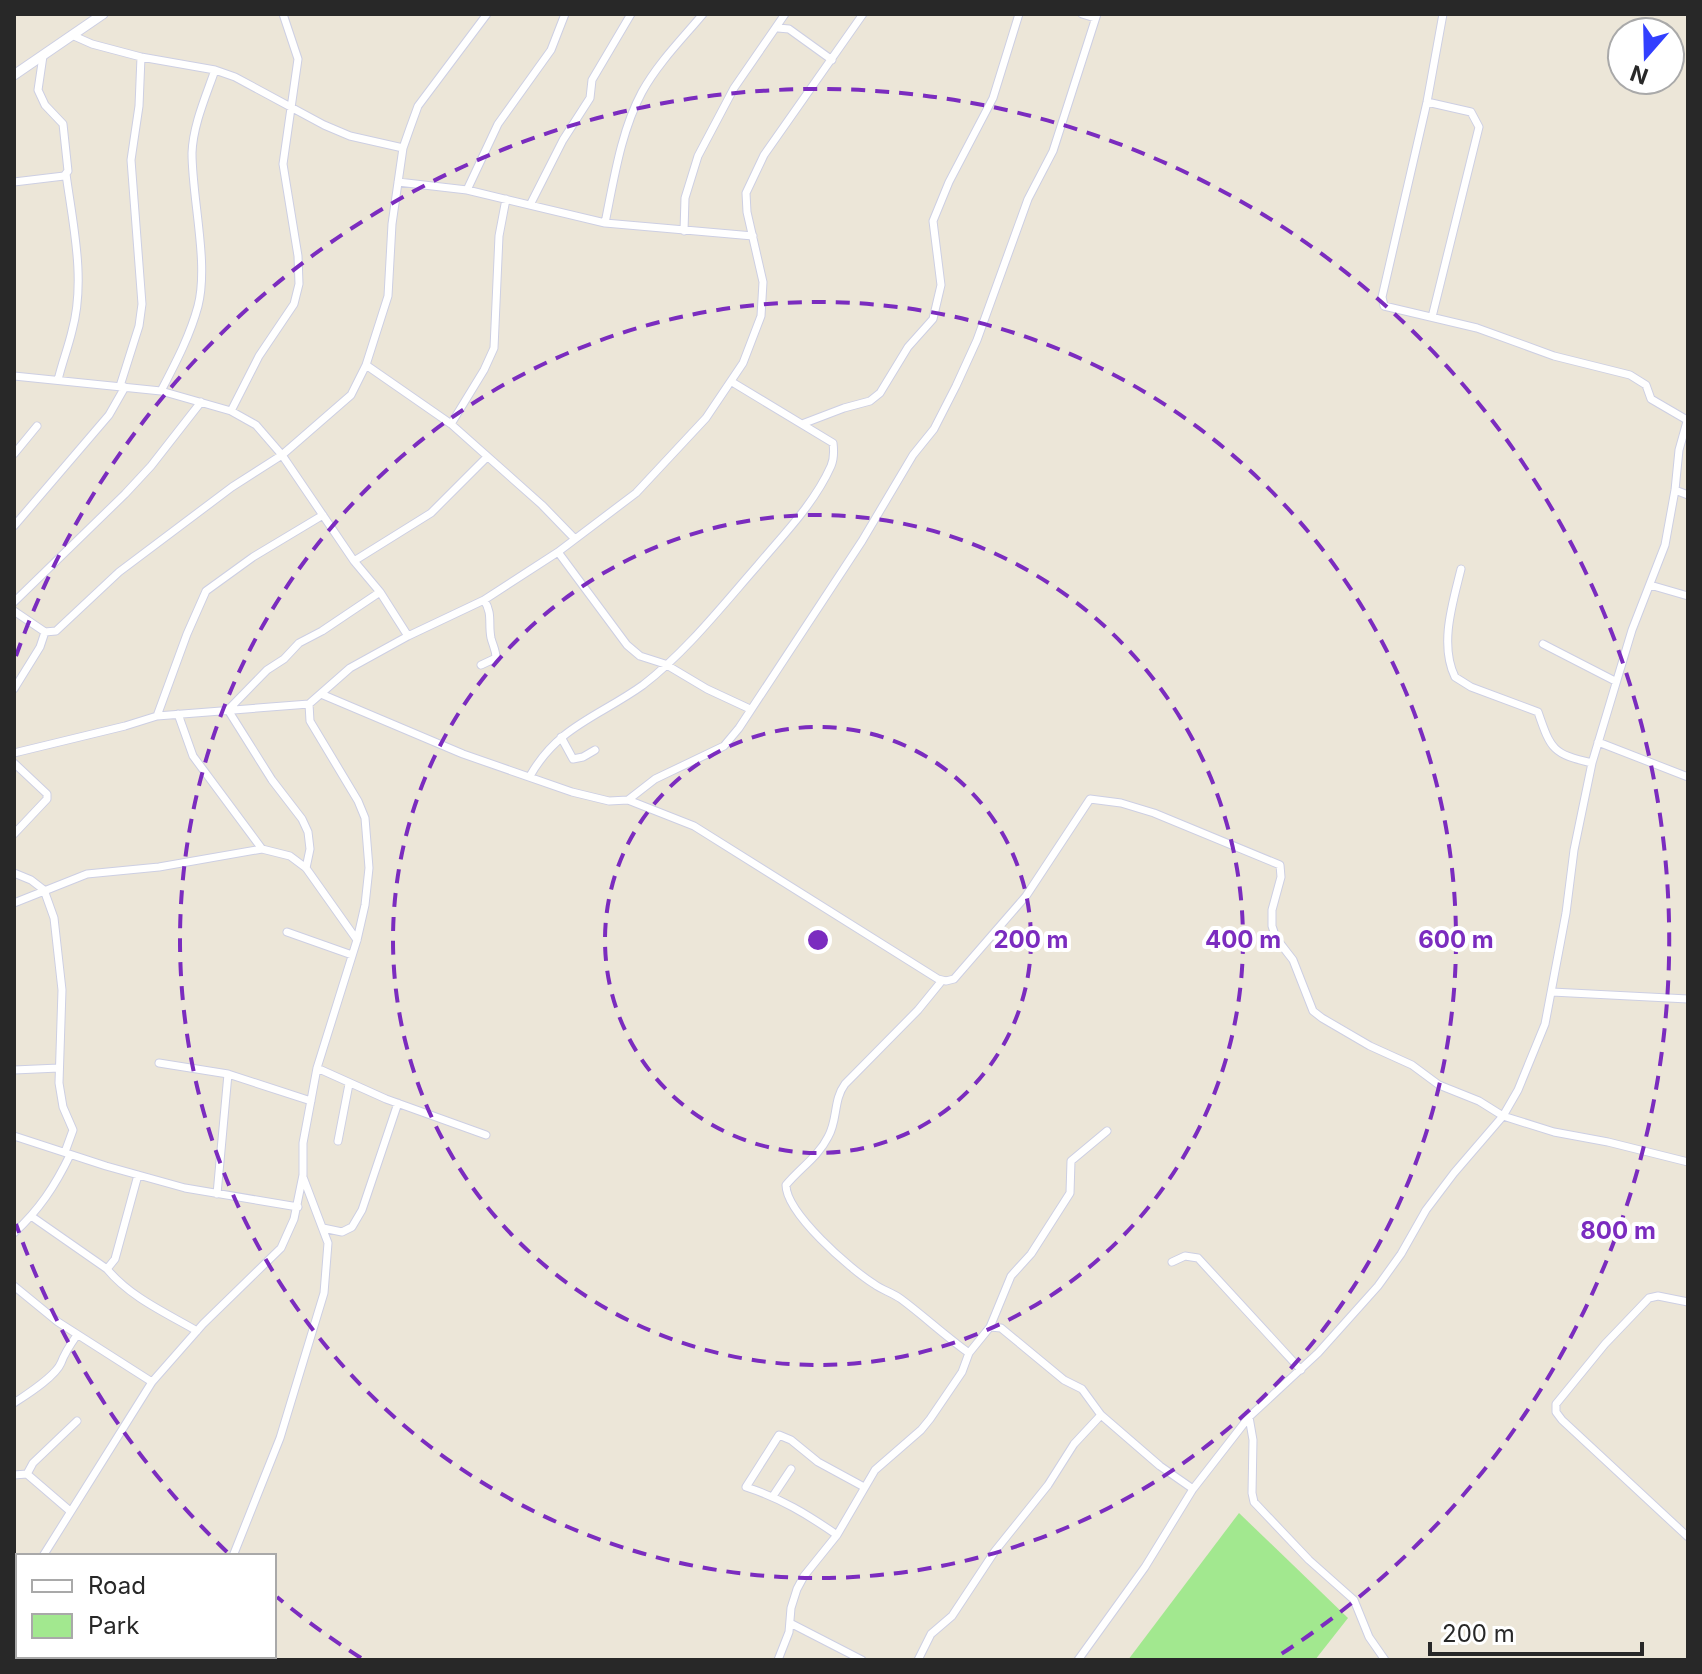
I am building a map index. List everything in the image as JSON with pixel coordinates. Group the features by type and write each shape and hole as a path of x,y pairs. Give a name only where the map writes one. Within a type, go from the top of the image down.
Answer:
{"street":[{"path":"14,75 103,14"},
{"path":"231,411 259,356 294,304 297,294 298,256 283,164 298,59 283,14"},
{"path":"14,611 45,632 56,631 119,572 232,487 282,455 347,400 366,365 388,296 392,224 403,148 418,106 487,14"},
{"path":"467,190 498,124 551,50 565,14"},
{"path":"530,205 563,140 590,98 592,80 631,14"},
{"path":"605,223 619,160 641,93 660,64 703,14"},
{"path":"684,231 685,198 698,156 734,88 785,14"},
{"path":"14,753 157,716 309,704 350,668 484,600 558,552 636,493 706,418 743,363 761,316 763,282 747,212 746,193 751,178 863,14"},
{"path":"802,424 870,401 880,393 908,347 933,319 941,285 933,221 949,182 993,98 1019,14"},
{"path":"628,800 655,779 724,746 739,728 810,623 913,455 934,429 977,340 1028,199 1053,151 1096,16 1082,14"},
{"path":"1078,1660 1145,1567 1193,1489 1249,1417 1301,1370 1378,1286 1426,1210 1503,1116 1533,1058 1545,1024 1592,763 1615,681 1665,545 1679,450 1688,419 1651,399 1640,379 1582,361 1554,356 1494,333 1384,306 1382,301 1427,102 1443,14"},
{"path":"778,28 789,29 832,60"},
{"path":"74,36 141,57 215,70 247,82 350,136 403,148"},
{"path":"43,56 38,90 45,105 63,124 77,258 78,286 72,332 58,380"},
{"path":"14,526 109,415 123,386 142,304 131,160 139,106 141,57"},
{"path":"161,391 183,347 198,306 201,267 192,150 215,70"},
{"path":"1427,102 1471,112 1479,127 1432,317"},
{"path":"14,182 66,174"},
{"path":"398,182 467,190 605,223 753,236"},
{"path":"451,424 494,348 499,236 506,199"},
{"path":"366,365 451,424 542,505 575,539"},
{"path":"14,376 161,391 231,411 256,425 282,455 408,636"},
{"path":"530,776 538,762 561,737 644,684 722,607 796,523 832,465 835,452 833,443 732,382"},
{"path":"14,602 134,485 201,402"},
{"path":"14,454 37,426"},
{"path":"354,561 431,513 487,457"},
{"path":"1675,490 1688,495"},
{"path":"157,716 206,591 253,557 323,515"},
{"path":"558,552 627,645 640,656 665,664 707,689 750,709"},
{"path":"1461,569 1449,635 1448,656 1455,677 1471,687 1538,712 1545,733 1561,755 1592,763"},
{"path":"1650,585 1688,596"},
{"path":"228,710 299,643 380,592"},
{"path":"481,665 496,658 497,653 492,641 490,609 484,600"},
{"path":"14,689 40,647 45,632"},
{"path":"1543,644 1615,681"},
{"path":"321,694 463,754 572,792 609,801 628,800 694,826 938,979 946,981 954,979 1026,896 1090,799 1121,803 1154,813 1280,865 1281,877 1272,910 1272,926 1276,938 1293,960 1313,1011 1322,1018 1370,1046 1412,1065 1439,1085 1479,1101 1503,1116 1554,1132 1688,1162"},
{"path":"44,1554 152,1382 197,1331 281,1248 298,1207 303,1175 303,1143 317,1068 357,940 369,868 365,818 310,721 309,704"},
{"path":"228,710 272,780 302,819 308,832 310,849 306,868"},
{"path":"178,714 193,756 262,849"},
{"path":"561,737 573,759 595,750"},
{"path":"1598,742 1688,777"},
{"path":"14,763 47,794 47,799 14,834"},
{"path":"14,903 87,874 159,867 262,849 290,856 306,868 357,940"},
{"path":"14,873 44,890 54,918 60,965 59,1068 63,1107 73,1130 52,1190 14,1233"},
{"path":"287,932 352,955"},
{"path":"940,983 840,1092 828,1138 786,1185 786,1190 790,1201 813,1233 871,1283 898,1296 969,1353"},
{"path":"1552,992 1688,999"},
{"path":"159,1063 228,1074 311,1101"},
{"path":"14,1070 59,1068"},
{"path":"317,1068 349,1084 486,1135"},
{"path":"217,1194 228,1074"},
{"path":"338,1141 349,1084"},
{"path":"323,1228 342,1232 352,1227 362,1210 398,1103"},
{"path":"778,1660 792,1624 791,1608 797,1589 837,1535 875,1470 930,1419 962,1372 969,1353 990,1327 1011,1276 1031,1254 1070,1193 1071,1161 1107,1131"},
{"path":"14,1136 138,1175 217,1194 298,1207"},
{"path":"107,1269 115,1259 138,1175"},
{"path":"234,1554 280,1438 324,1293 328,1243 303,1175"},
{"path":"31,1216 107,1269 115,1279 143,1299 197,1331"},
{"path":"1172,1262 1185,1256 1198,1258 1301,1370"},
{"path":"14,1286 77,1335 152,1382"},
{"path":"1688,1302 1658,1296 1649,1298 1560,1397 1556,1412 1688,1537"},
{"path":"990,1327 1001,1328 1064,1380 1082,1389 1101,1415 1160,1466 1193,1489"},
{"path":"14,1403 54,1372 77,1335"},
{"path":"918,1660 931,1634 947,1622 995,1551 1048,1485 1074,1444 1101,1415"},
{"path":"1249,1417 1253,1440 1254,1502 1309,1560 1354,1600 1369,1637 1385,1660"},
{"path":"27,1474 33,1463 77,1421"},
{"path":"837,1535 810,1515 773,1496 746,1487 779,1435 791,1440 818,1462 864,1487"},
{"path":"773,1496 791,1469"},
{"path":"14,1475 27,1474 70,1511"},
{"path":"792,1624 862,1660"}],"green space":[{"path":"1239,1513 1348,1618 1315,1660 1128,1660"}]}
